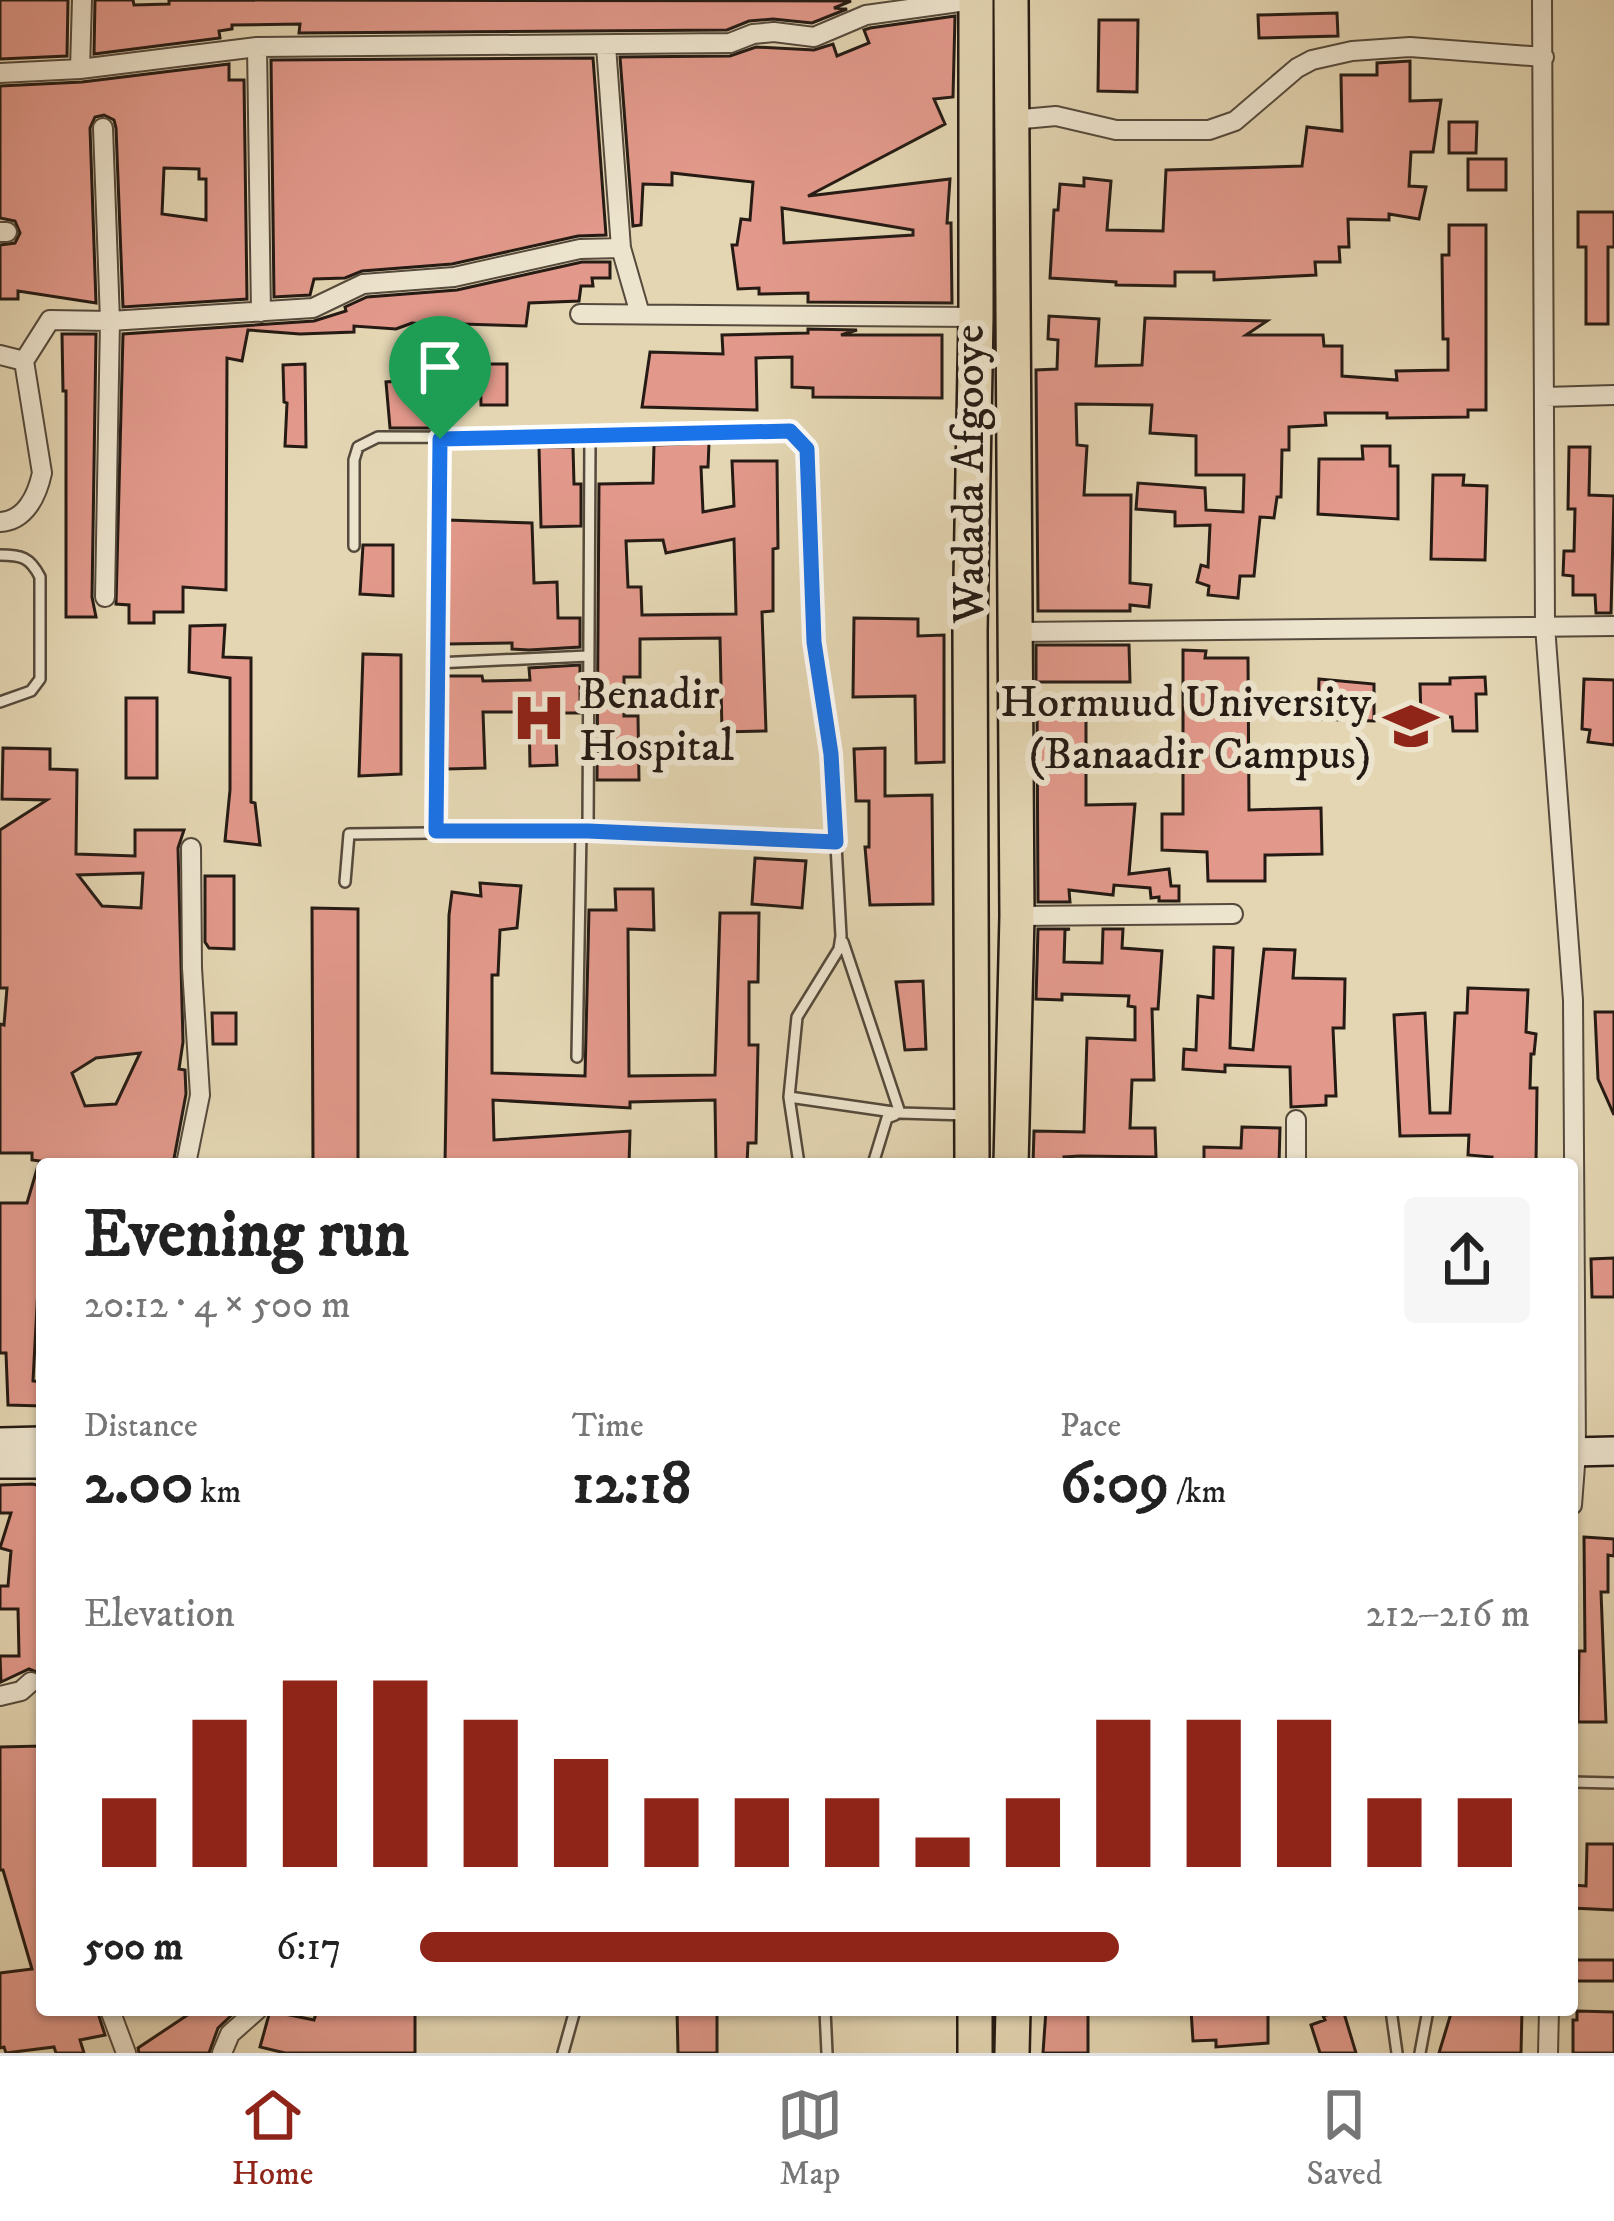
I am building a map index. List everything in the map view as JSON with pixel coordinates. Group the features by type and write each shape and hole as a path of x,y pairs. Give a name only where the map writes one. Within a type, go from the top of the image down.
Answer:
{"highway":[{"name":"Wadada Afgooye","path":"972,1158 974,0"},
{"name":"Wadada Afgooye","path":"1011,0 1017,916 1011,1158"},
{"path":"975,2016 975,2053"},
{"path":"1012,2053 1013,2016"}],"street":[{"path":"80,69 82,0"},
{"path":"0,73 80,69 257,47 730,43 774,32 814,37 866,15 974,0"},
{"path":"1542,0 1545,626 1573,1000 1573,1158"},
{"path":"606,46 620,248 640,314"},
{"path":"257,47 261,312"},
{"path":"1012,120 1056,116 1115,130 1209,130 1235,121 1297,68 1352,51 1410,47 1544,57"},
{"path":"103,128 110,321 105,598"},
{"path":"0,522 23,514 39,490 42,473 24,361 50,320 110,321 313,308 363,284 454,277 519,266 558,253 620,248"},
{"path":"580,314 976,317"},
{"path":"0,355 24,361"},
{"path":"1545,397 1614,395"},
{"path":"1012,632 1614,626"},
{"path":"187,1158 200,1095 191,848"},
{"path":"1017,916 1233,914"},
{"path":"1296,1158 1297,1120"},
{"path":"0,1442 36,1442"},
{"path":"1578,1452 1614,1451"},
{"path":"0,1464 36,1464"},
{"path":"0,1696 21,1691 31,1682"},
{"path":"112,2016 126,2053"},
{"path":"222,2053 230,2034 250,2016"},
{"path":"1548,2053 1549,2016"}],"lane":[{"path":"354,546 354,460 358,447 378,437 590,438 790,431 807,449 813,618 831,754 841,936 839,949 796,1017 789,1097 798,1158"},
{"path":"577,1057 590,438"},
{"path":"436,831 440,439"},
{"path":"0,555 24,556 40,577 40,679 31,691 0,702"},
{"path":"436,663 588,656"},
{"path":"345,882 349,834 585,831 836,842"},
{"path":"841,936 900,1113"},
{"path":"789,1097 900,1113 972,1116"},
{"path":"876,1158 887,1118 900,1113"},
{"path":"1578,1782 1614,1783"},
{"path":"562,2053 573,2016"},
{"path":"825,2016 827,2053"},
{"path":"1391,2016 1397,2053"},
{"path":"1420,2053 1427,2016"}],"building":[{"path":"0,0 68,0 67,56 0,59"},
{"path":"95,0 133,0 134,5 169,4 169,0 851,1 834,8 847,9 812,23 773,19 749,21 727,30 299,33 300,24 232,25 232,29 219,31 220,38 94,54"},
{"path":"1337,13 1338,36 1259,38 1258,15"},
{"path":"955,16 953,97 934,99 945,124 808,196 950,179 947,223 951,223 952,303 808,302 808,293 759,294 759,288 738,289 732,245 737,245 741,219 750,220 753,182 672,173 672,185 643,184 641,225 633,226 620,57 730,56 756,47 814,50 833,44 837,56 869,43 864,30","holes":["782,208 913,230 913,235 784,243"]},
{"path":"1099,20 1138,20 1137,92 1098,91"},
{"path":"593,58 606,235 578,236 452,264 314,279 310,295 274,297 271,60"},
{"path":"1410,61 1410,101 1441,100 1433,152 1411,152 1409,186 1426,187 1419,219 1389,214 1389,220 1348,219 1349,247 1339,247 1340,262 1315,262 1316,275 1214,280 1214,272 1175,272 1175,286 1050,278 1060,184 1084,186 1084,178 1111,181 1107,230 1163,231 1166,170 1302,166 1307,127 1342,131 1341,75 1377,75 1377,63"},
{"path":"229,64 229,80 244,80 247,299 123,307 116,128 114,120 104,115 95,117 90,128 96,303 18,291 18,299 0,299 0,245 15,243 20,233 15,221 0,218 0,86 82,82","holes":["164,168 199,169 199,179 206,179 206,220 162,214"]},
{"path":"1449,122 1477,122 1476,153 1449,153"},
{"path":"1468,159 1506,159 1506,190 1468,190"},
{"path":"1578,212 1614,212 1614,247 1608,247 1608,324 1586,324 1586,247 1578,247"},
{"path":"1449,225 1486,225 1486,410 1468,410 1468,417 1325,413 1326,425 1289,427 1289,450 1282,450 1281,497 1277,497 1274,518 1260,517 1254,576 1240,576 1238,598 1208,595 1209,586 1197,582 1201,565 1208,567 1210,525 1175,526 1175,512 1136,509 1138,483 1205,488 1206,510 1243,512 1244,475 1196,475 1196,436 1150,433 1152,405 1076,404 1077,445 1087,446 1084,495 1131,495 1130,583 1151,585 1149,607 1038,611 1036,370 1057,369 1058,340 1048,339 1049,316 1099,319 1096,366 1142,365 1145,318 1267,321 1246,335 1323,335 1324,346 1342,346 1342,376 1397,380 1396,371 1448,370 1442,255 1449,255"},
{"path":"582,262 610,262 610,278 592,278 593,286 581,286 579,301 529,303 526,326 462,324 462,329 440,329 440,325 412,323 396,329 354,326 354,332 300,334 248,330 242,361 227,358 226,590 183,587 183,612 154,612 154,623 129,623 129,605 116,604 123,334 314,321 346,311 345,307 367,297 457,290"},
{"path":"808,329 857,330 841,335 942,335 942,398 813,397 813,388 792,387 792,357 756,358 757,410 642,407 650,352 723,354 722,335 808,333"},
{"path":"62,334 96,334 92,597 96,617 66,617"},
{"path":"305,364 306,447 285,446 283,365"},
{"path":"480,364 507,364 507,405 481,405"},
{"path":"437,378 441,428 390,428 386,382"},
{"path":"709,443 708,467 701,467 703,512 734,506 732,461 777,461 773,611 762,612 766,731 722,732 720,638 640,639 640,677 624,677 624,716 638,716 639,780 597,780 599,484 653,483 654,445","holes":["734,539 736,614 642,615 641,587 628,587 626,541 663,540 666,553"]},
{"path":"1362,446 1390,446 1390,466 1398,466 1398,519 1318,514 1319,459 1363,459"},
{"path":"539,447 573,447 574,484 581,484 581,526 541,527"},
{"path":"1569,447 1590,447 1589,495 1614,496 1611,613 1596,613 1595,595 1573,595 1573,576 1563,575 1564,551 1574,551 1575,509 1568,509"},
{"path":"1433,475 1464,475 1463,485 1487,486 1485,560 1431,559"},
{"path":"448,520 532,523 534,583 557,582 558,618 580,618 580,647 529,650 512,649 512,643 448,644"},
{"path":"363,545 393,545 393,596 360,594"},
{"path":"854,618 918,619 918,636 944,635 944,762 916,763 915,696 853,697"},
{"path":"225,625 223,657 251,658 251,802 255,803 260,845 225,841 230,678 189,672 190,626"},
{"path":"1036,645 1129,645 1130,682 1036,682"},
{"path":"1183,650 1206,651 1205,658 1248,658 1249,810 1321,808 1322,854 1265,855 1265,881 1208,881 1207,852 1162,850 1162,814 1183,814"},
{"path":"363,654 401,655 401,774 359,776"},
{"path":"580,665 580,713 555,713 557,765 530,766 529,712 483,712 485,768 447,769 447,676 530,680 529,668"},
{"path":"1485,677 1486,694 1476,694 1477,731 1453,731 1452,717 1421,717 1420,684"},
{"path":"1319,679 1374,684 1374,721 1318,719"},
{"path":"1584,679 1614,680 1614,745 1588,742 1590,730 1582,729"},
{"path":"126,698 157,698 157,778 126,778"},
{"path":"1037,705 1086,709 1086,805 1135,804 1129,874 1169,869 1171,886 1179,886 1179,901 1151,898 1150,888 1114,885 1113,895 1069,890 1070,902 1038,902"},
{"path":"3,748 50,749 50,769 77,770 76,854 135,856 135,830 184,830 178,848 183,1042 179,1069 185,1070 186,1094 174,1158 36,1160 32,1153 0,1153 0,1024 4,1025 7,988 0,988 0,830 47,800 2,799","holes":["143,873 141,908 102,906 78,875","140,1053 116,1104 85,1106 72,1073 96,1058"]},
{"path":"885,748 885,796 932,795 933,904 870,905 865,847 869,847 869,801 856,801 854,749"},
{"path":"755,858 806,861 802,908 752,904"},
{"path":"205,876 234,876 234,949 209,948 205,942"},
{"path":"480,883 521,886 517,928 500,930 498,975 492,975 492,1073 585,1076 589,910 616,910 615,889 653,889 654,930 628,929 629,1076 715,1075 720,913 759,913 758,982 749,982 749,1045 758,1045 756,1143 748,1143 747,1158 716,1158 715,1100 630,1102 630,1108 493,1100 494,1140 630,1131 629,1158 445,1158 452,892 481,896"},
{"path":"312,908 358,909 358,1158 313,1158"},
{"path":"1038,929 1070,929 1065,930 1064,962 1102,963 1103,929 1123,929 1122,948 1162,951 1158,1009 1152,1009 1154,1080 1132,1080 1130,1128 1155,1128 1156,1157 1033,1158 1034,1131 1084,1132 1087,1038 1135,1040 1135,1007 1128,1006 1129,996 1062,994 1062,1000 1036,999"},
{"path":"1214,947 1233,948 1230,1048 1253,1050 1264,949 1295,950 1293,978 1345,979 1344,1028 1333,1028 1336,1096 1326,1096 1326,1105 1291,1107 1290,1067 1225,1065 1225,1072 1183,1069 1184,1049 1196,1050 1198,996 1213,998"},
{"path":"923,981 926,1049 905,1050 896,982"},
{"path":"1468,988 1528,990 1526,1032 1536,1034 1530,1088 1537,1088 1536,1158 1468,1155 1469,1135 1400,1136 1394,1015 1425,1013 1430,1113 1450,1113 1455,1013 1467,1013"},
{"path":"1595,1012 1614,1012 1614,1115 1598,1079"},
{"path":"212,1013 236,1013 236,1044 213,1044"},
{"path":"1242,1127 1280,1128 1279,1158 1204,1158 1204,1147 1241,1148"},
{"path":"36,1172 36,1406 8,1405 6,1353 0,1353 0,1203 27,1203"},
{"path":"1614,1258 1614,1297 1592,1297 1591,1259"},
{"path":"0,1485 36,1485 36,1672 29,1669 1,1682 0,1656 19,1656 18,1609 0,1609 0,1586 8,1586 11,1551 0,1548 11,1513 0,1513"},
{"path":"1584,1537 1614,1539 1614,1556 1608,1555 1608,1592 1601,1592 1606,1722 1578,1722 1579,1651 1585,1651"},
{"path":"36,1746 36,2016 99,2016 105,2035 80,2040 84,2053 56,2053 54,2047 6,2053 0,2048 0,1973 32,1969 0,1870 0,1747"},
{"path":"1587,1844 1614,1844 1614,1910 1578,1908 1578,1885 1586,1886"},
{"path":"1578,1960 1614,1960 1614,1981 1578,1981"},
{"path":"1578,2011 1614,2012 1614,2053 1573,2053 1573,2020"},
{"path":"186,2016 231,2016 218,2028 209,2053 139,2053 138,2048"},
{"path":"269,2016 314,2020 315,2016 415,2016 415,2053 285,2053 260,2047"},
{"path":"677,2016 717,2016 717,2053 678,2053"},
{"path":"1046,2016 1088,2016 1088,2053 1043,2053"},
{"path":"1191,2016 1268,2016 1268,2043 1216,2047 1216,2040 1193,2041"},
{"path":"1323,2016 1345,2016 1356,2053 1320,2053 1311,2025 1325,2020"},
{"path":"1450,2016 1522,2016 1521,2053 1439,2053"}],"place":[{"name":"Benadir Hospital","path":"539,718"},
{"name":"Hormuud University (Banaadir Campus)","path":"1411,726"}],"route":[{"path":"790,431 799,438 807,449 814,642 831,754 836,842 588,831 436,831 440,439 790,431"}]}
